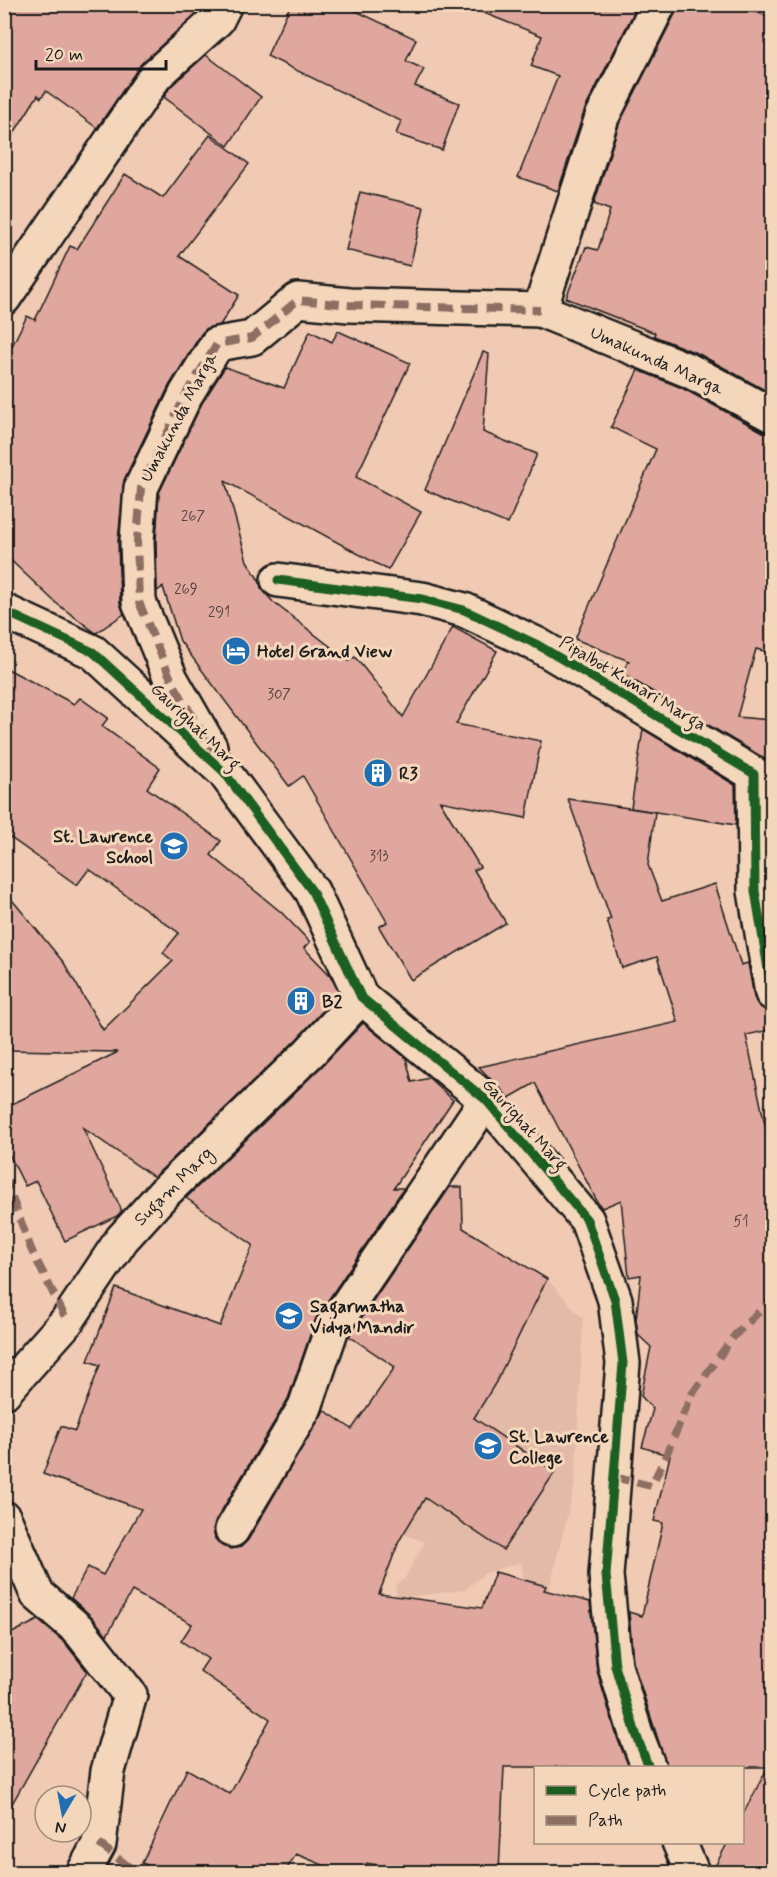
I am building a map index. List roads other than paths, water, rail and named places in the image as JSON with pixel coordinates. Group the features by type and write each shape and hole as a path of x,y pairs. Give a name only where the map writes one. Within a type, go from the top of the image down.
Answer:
{"street":[{"path":"4,298 156,75 217,20 225,4"},
{"path":"540,310 602,117 659,4"},
{"name":"Umakunda Marga","path":"224,772 171,679 139,602 137,541 141,488 186,394 217,344 252,339 298,300 349,305 540,310 690,371 772,415"},
{"name":"Pipalbot Kumari Marga","path":"278,580 422,599 464,610 538,645 754,774 755,891 772,993"},
{"name":"Gaurighat Marg","path":"4,611 93,652 224,772 312,891 361,997 486,1100 587,1220 615,1300 623,1363 606,1575 615,1666 649,1766"},
{"name":"Sugam Marg","path":"4,1392 67,1321 122,1239 163,1194 309,1053 361,997"},
{"path":"231,1530 304,1407 332,1328 486,1100"},
{"path":"4,1518 37,1594 79,1630 130,1695 108,1771 99,1844 84,1872"},
{"path":"680,1844 692,1872"}],"place":[{"name":"Hotel Grand View","path":"236,651"},
{"name":"R3","path":"378,773"},
{"name":"St. Lawrence School","path":"174,846"},
{"name":"B2","path":"301,1001"},
{"name":"Sagarmatha Vidya Mandir","path":"289,1316"},
{"name":"St. Lawrence College","path":"488,1446"}]}
